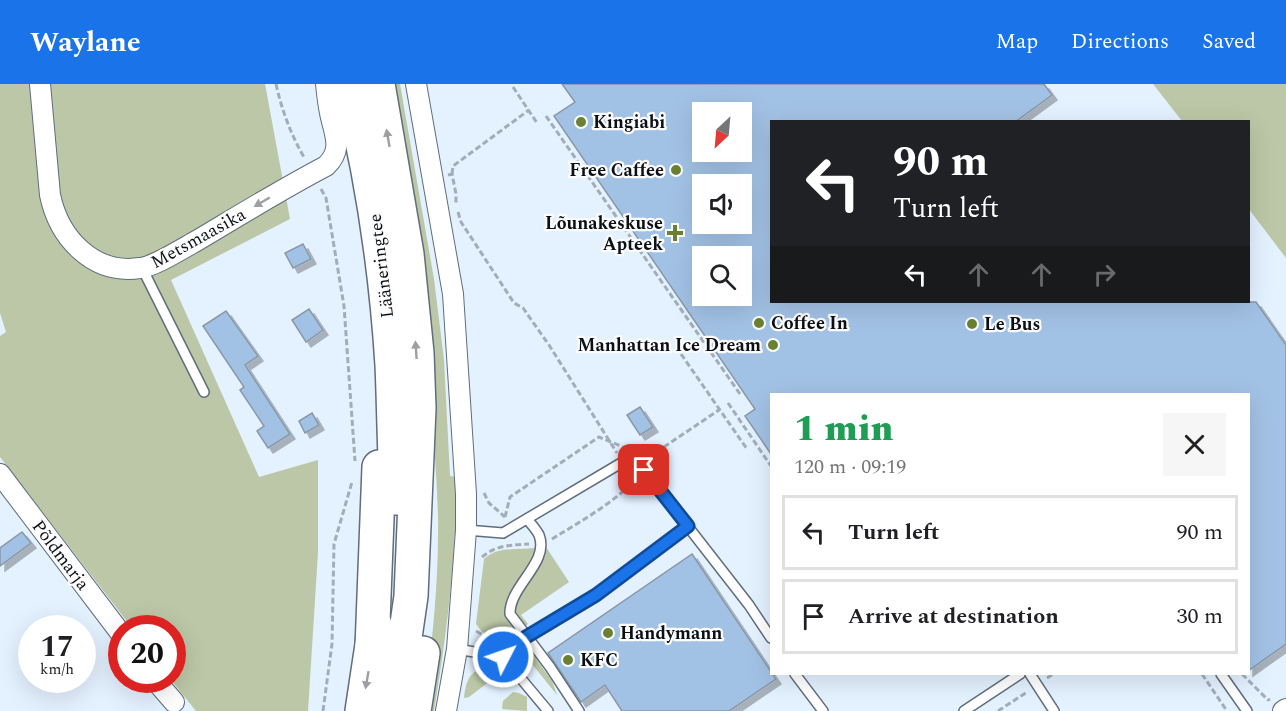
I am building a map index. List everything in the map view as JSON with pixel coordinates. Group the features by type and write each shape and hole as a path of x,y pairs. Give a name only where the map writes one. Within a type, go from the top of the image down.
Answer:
{"highway":[{"path":"327,84 350,158 362,236 376,392 380,464 372,648"},
{"name":"Lääneringtee","path":"349,84 363,138 378,232 392,365 400,546 389,711"},
{"path":"378,84 407,254 417,353 419,408 411,596 401,665 389,711"},
{"path":"414,711 426,622 429,546 428,469 419,408"},
{"name":"Lääneringtee","path":"362,711 372,648 394,451"}],"street":[{"name":"Metsmaasika","path":"40,84 50,195 59,225 77,248 100,263 116,268 142,268 180,250 333,159 337,148 327,84"},
{"path":"416,84 442,175 453,294 466,530 457,649 446,711"},
{"name":"Põldmarja","path":"0,474 108,617"},
{"path":"166,693 174,702"}],"lane":[{"path":"142,268 204,392"},
{"path":"466,530 503,533 633,456 749,605 770,636"},
{"path":"527,519 538,533 540,553 515,594 510,614 523,640 550,667 579,711"},
{"path":"503,657 523,640 596,595 688,526"},
{"path":"457,649 503,657 548,711"},
{"path":"796,675 823,711"},
{"path":"964,711 1018,675"},
{"path":"1031,675 1054,711"},
{"path":"1222,675 1247,711"}],"path":[{"path":"276,84 295,142 326,198 344,306 355,465"},
{"path":"513,87 537,123"},
{"path":"529,110 442,175 461,222 514,303 523,308 549,345 622,462"},
{"path":"546,116 740,394"},
{"path":"681,354 747,449"},
{"path":"728,403 770,465"},
{"path":"503,546 546,543 626,488 644,470 648,457 719,410"},
{"path":"505,517 510,497 599,437 629,450"},
{"path":"323,711 332,644 334,544 347,506 354,474"},
{"path":"486,637 496,640 510,632 523,640"},
{"path":"480,665 492,671 503,683"},
{"path":"1203,675 1227,711"},
{"path":"1243,675 1268,700 1282,705"}],"green space":[{"path":"0,84 265,84 290,219 171,280 259,477 318,460 318,552 308,711 196,711 181,693 186,693 186,615 122,615 0,457 0,336 6,332 0,313"},
{"path":"391,84 400,84 434,279 444,360 450,476 457,477 450,594 434,711 423,711 436,590 438,517 435,462 425,351"},
{"path":"1153,84 1286,84 1286,258 1250,211 1250,120 1181,120"},
{"path":"546,547 569,582 521,615 528,624 524,627 516,615 516,604"},
{"path":"535,548 527,568 508,595 505,605 506,616 512,627 495,636 482,632 476,624 484,559 501,550"},
{"path":"531,652 552,681 557,695 528,659"},
{"path":"478,670 486,671 494,678 469,697 464,698 469,678"},
{"path":"513,692 527,697 527,711 502,709 503,701"}],"building":[{"path":"562,84 1044,84 1052,95 1018,120 770,120 770,303 1256,302 1286,345 1286,644 1250,670 1250,393 770,393 770,453 745,416 755,409 554,116 575,102"},
{"path":"303,244 311,259 293,268 285,253"},
{"path":"309,309 323,330 306,342 292,320"},
{"path":"226,311 258,356 245,365 290,434 268,448 257,431 264,426 240,390 244,387 203,326"},
{"path":"640,407 653,427 640,435 627,415"},
{"path":"312,413 319,425 305,433 299,421"},
{"path":"22,532 31,543 0,566 0,548"},
{"path":"692,554 770,670 770,675 773,675 776,679 729,711 622,711 605,685 581,702 548,653"}],"place":[{"name":"Kingiabi","path":"581,122"},
{"name":"Free Caffee","path":"676,170"},
{"name":"Lõunakeskuse Apteek","path":"675,233"},
{"name":"Coffee In","path":"759,323"},
{"name":"Le Bus","path":"972,324"},
{"name":"Manhattan Ice Dream","path":"773,345"},
{"name":"Handymann","path":"608,633"},
{"name":"KFC","path":"568,660"}],"route":[{"path":"503,657 526,637 596,595 688,526 644,470"}]}
